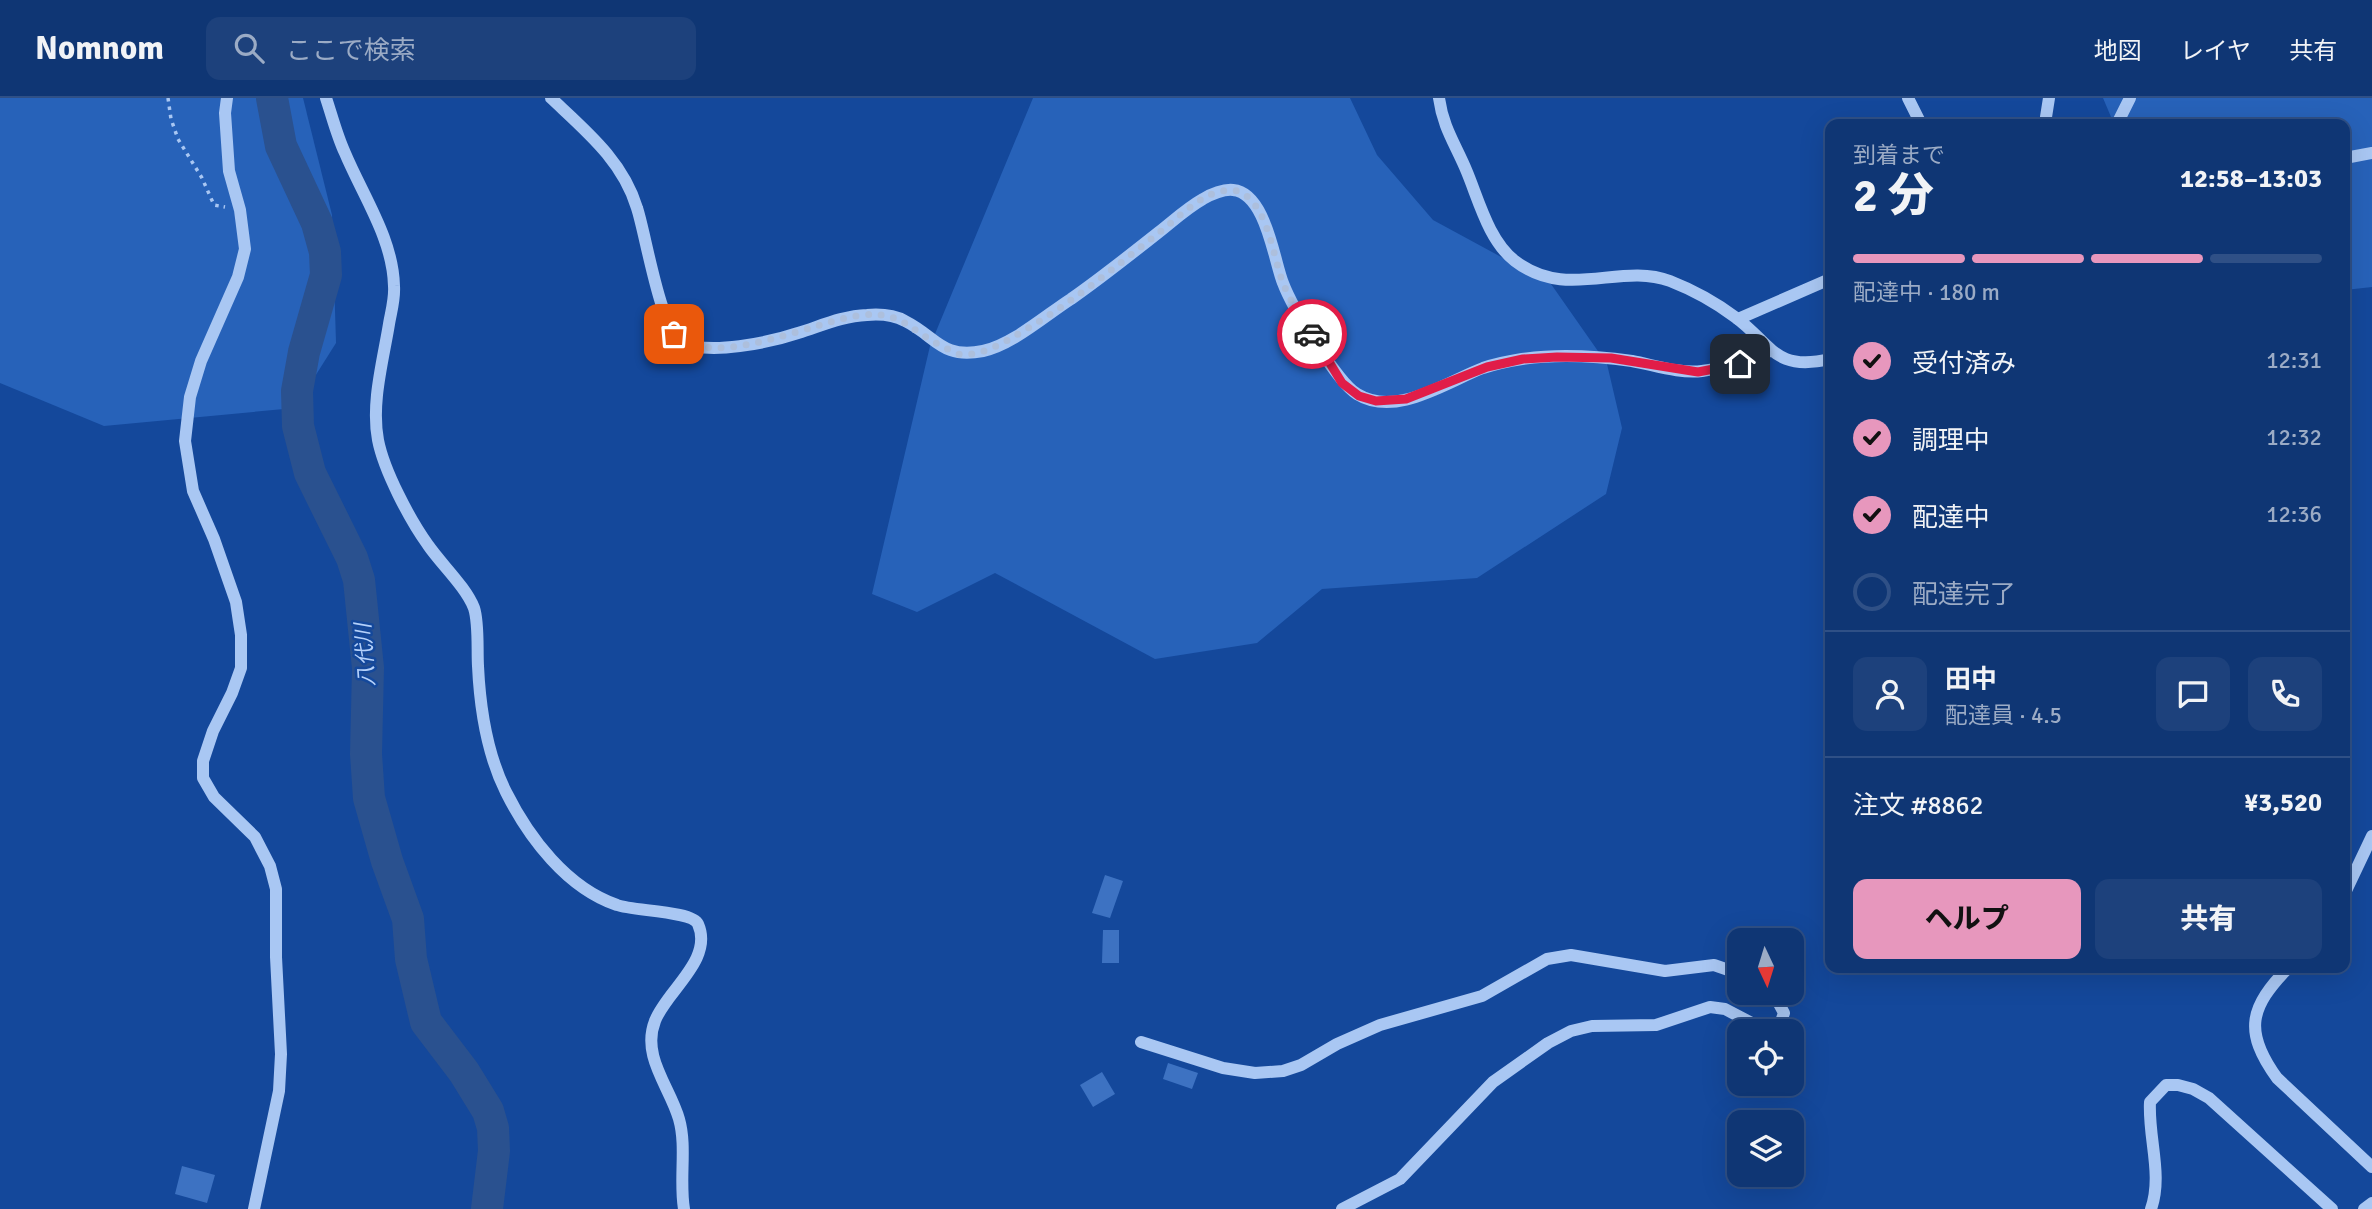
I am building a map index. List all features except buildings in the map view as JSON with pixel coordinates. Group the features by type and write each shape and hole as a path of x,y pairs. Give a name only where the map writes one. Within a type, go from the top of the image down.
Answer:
{"street":[{"path":"227,98 225,113 229,171 240,210 245,249 241,268 201,361 190,397 185,441 193,491 236,602 242,635 241,668 213,731 204,761 203,778 214,797 255,837 270,866 276,889 281,1054 269,1145 254,1209"},
{"path":"326,98 343,150 387,244 393,263 395,291 376,405 378,439 387,471 426,543 474,609 480,702 493,759 505,790 528,833 546,855 580,884 615,904 639,911 669,912 693,919 698,924 700,945 688,975 665,1002 654,1023 652,1046 658,1073 679,1117 683,1140 680,1175 684,1209"},
{"path":"551,98 600,144 621,170 637,205 663,311 674,334 682,342 706,348 740,345 796,334 832,320 865,315 888,316 905,321 934,343 959,354 987,350 1020,333 1097,280 1202,199 1231,190 1241,192 1254,205 1269,230 1282,282 1342,383 1359,396 1376,401 1406,399 1487,367 1523,359 1611,358 1698,372 1740,364 1770,351"},
{"path":"1439,98 1447,134 1467,171 1498,243 1512,259 1529,270 1572,281 1648,276 1667,280 1711,300 1738,318 1770,351 1787,360 1805,362 1825,360"},
{"path":"1908,98 1918,119"},
{"path":"2047,119 2049,98"},
{"path":"2120,119 2130,98"},
{"path":"2350,157 2372,153"},
{"path":"1738,318 1825,281"},
{"path":"2350,882 2372,836"},
{"path":"1141,1042 1223,1068 1255,1073 1283,1071 1301,1065 1337,1044 1380,1026 1482,996 1547,959 1571,955 1665,971 1714,965 1727,970"},
{"path":"2283,973 2259,1004 2255,1017 2256,1033 2265,1062 2277,1078 2372,1167"},
{"path":"1342,1209 1400,1179 1493,1082 1571,1031 1592,1026 1656,1025 1710,1007 1725,1009 1765,1030 1778,1030 1784,1013 1780,1005"},
{"path":"2151,1209 2156,1180 2149,1120 2150,1102 2166,1085 2193,1089 2225,1111 2332,1209"},
{"path":"2364,1209 2372,1203"}],"path":[{"path":"168,98 178,139 202,178 214,205 240,210"}],"shaded area":[{"path":"0,98 303,98 332,215 336,343 295,408 104,426 0,383"},
{"path":"1033,98 1350,98 1377,155 1433,220 1551,284 1607,364 1622,428 1606,494 1477,578 1322,589 1257,643 1155,659 995,573 917,612 872,594 930,346"},
{"path":"2103,98 2372,98 2372,287 2350,289 2350,119 2112,119"}],"waterway":[{"name":"八代川","path":"272,98 281,146 317,223 325,252 326,275 304,352 297,391 298,426 310,473 352,558 359,580 368,668 366,754 369,798 387,861 408,919 411,959 426,1022 464,1072 488,1111 493,1128 494,1151 487,1209"}],"way so far":[{"path":"674,334 682,342 706,348 740,345 796,334 832,320 865,315 888,316 905,321 934,343 959,354 987,350 1020,333 1097,280 1202,199 1214,193 1231,190 1241,192 1254,205 1269,230 1282,282 1312,334"}],"route":[{"path":"1312,334 1342,383 1359,396 1376,401 1422,395 1487,367 1523,359 1611,358 1698,372 1740,364"}]}
